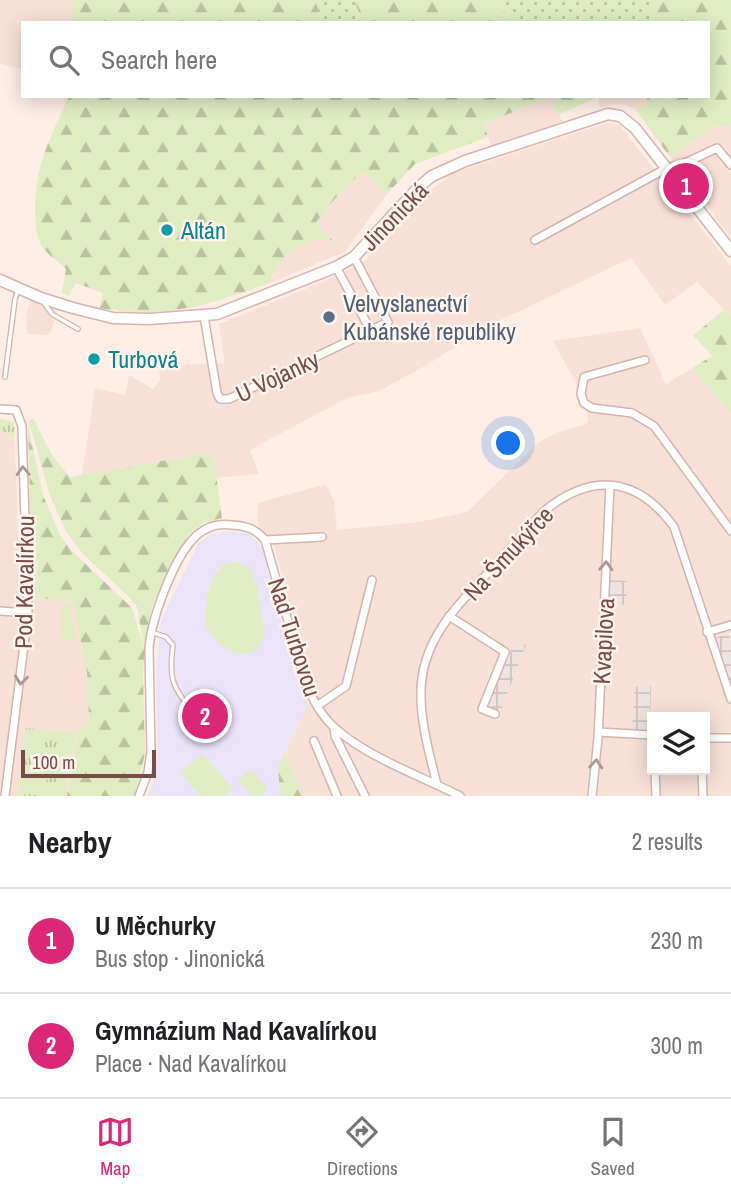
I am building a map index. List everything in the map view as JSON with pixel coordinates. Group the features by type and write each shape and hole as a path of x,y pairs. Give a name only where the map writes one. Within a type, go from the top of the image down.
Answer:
{"street":[{"name":"Jinonická","path":"0,280 41,298 113,318 204,316 226,311 336,267 354,257 432,176 465,161 608,114 620,116 635,128 731,251"},
{"path":"535,240 667,168 717,148 731,165"},
{"path":"336,267 371,331 388,322 354,257"},
{"name":"U Vojanky","path":"204,316 220,399 229,399 371,331"},
{"path":"645,360 584,377 581,394 584,403 592,408 632,413 654,426 731,531"},
{"name":"Pod Kavalírkou","path":"0,409 16,410 22,426 28,613 5,796"},
{"name":"Na Šmukýřce","path":"438,785 423,725 421,692 424,668 433,640 449,615 543,512 577,489 596,485 626,488 655,504 674,527 731,699"},
{"name":"Kvapilova","path":"592,796 596,776 610,486"},
{"path":"139,796 148,772 151,752 150,632 160,598 197,535 210,527 229,524 248,527 258,532 265,540 322,537"},
{"name":"Nad Turbovou","path":"265,540 306,685 317,706 334,728 369,751 460,796"},
{"path":"317,706 346,686 372,580"},
{"path":"0,611 28,613"},
{"path":"449,615 505,652 482,709 495,714"},
{"path":"707,632 731,625"},
{"name":"Nad Turbovou","path":"334,728 335,736 365,796"},
{"path":"598,732 647,735"},
{"path":"710,738 731,738"},
{"path":"314,741 337,796"},
{"path":"655,775 656,796"},
{"path":"702,775 703,796"}],"lane":[{"path":"5,377 15,299 19,288"},
{"path":"41,298 52,314 78,329"},
{"path":"150,632 166,637 173,645 169,671 173,683 192,711"}],"shaded area":[{"path":"0,0 73,0 73,21 21,21 21,69 0,64"},
{"path":"549,98 551,98 563,123 491,146 484,124"},
{"path":"598,98 647,98 647,102 636,110 626,105 611,104 600,108"},
{"path":"606,123 619,125 731,266 731,317 697,282 665,305 631,258 486,327 430,363 379,391 347,398 250,450 259,474 216,478 213,452 82,475 95,388 125,395 129,375 153,389 160,380 159,366 225,363 219,324 325,281 365,261 429,191 456,172"},
{"path":"718,124 731,130 731,238 670,157"},
{"path":"363,170 387,194 345,252 267,284 287,253 317,239 334,243 316,222"},
{"path":"30,301 57,310 51,332 46,335 27,334 26,316"},
{"path":"640,328 666,384 692,368 731,413 731,633 706,640 731,710 731,796 303,796 285,752 308,704 317,697 305,668 274,545 258,525 258,503 326,484 334,501 337,530 419,522 467,512 538,443 588,421 587,412 579,405 576,396 577,385 553,341"},
{"path":"0,421 14,423 21,601 33,598 72,601 87,672 89,723 77,733 67,796 0,796"},
{"path":"231,531 250,534 262,547 292,666 308,704 278,766 280,796 148,796 158,749 156,679 161,620 199,542 208,536"},
{"path":"609,580 627,581 626,605 608,604"},
{"path":"729,634 731,641 731,684 714,638"},
{"path":"515,641 526,645 501,710 498,710 488,706"},
{"path":"651,686 647,732 632,730 635,687"}],"green space":[{"path":"73,0 315,0 322,21 73,21"},
{"path":"315,0 354,0 362,21 322,21"},
{"path":"354,0 491,0 516,21 362,21"},
{"path":"491,0 650,0 651,21 516,21"},
{"path":"650,0 731,0 731,130 718,124 670,157 636,110 647,102 647,98 710,98 710,21 651,21"},
{"path":"68,98 548,98 484,124 488,137 415,164 387,194 363,171 316,222 335,243 317,239 287,253 267,284 224,299 165,311 99,308 103,293 76,283 69,296 62,293 66,269 42,247 38,238 35,210 41,165"},
{"path":"550,98 596,98 558,115"},
{"path":"724,310 731,317 731,413 692,368 712,356 693,335"},
{"path":"0,418 14,423 15,437 9,437 8,432 0,432"},
{"path":"33,418 52,455 70,477 213,452 222,518 203,523 188,535 152,606 146,644 143,642 137,607 83,554 66,532 49,493 29,421"},
{"path":"28,426 43,495 60,535 70,549 132,608 145,650 145,754 135,796 67,796 77,733 89,722 87,672 72,601 33,598"},
{"path":"236,561 250,568 257,585 265,635 258,649 243,654 221,645 206,626 206,607 214,577 227,563"},
{"path":"62,603 69,604 75,639 61,637"},
{"path":"26,728 75,733 65,796 17,796"},
{"path":"285,752 303,796 280,796 278,766"},
{"path":"203,754 233,789 225,796 200,796 180,772"},
{"path":"32,755 49,756 45,796 28,794"},
{"path":"251,769 268,789 260,796 251,796 238,780"}],"place":[{"name":"U Měchurky","path":"686,186"},
{"name":"Altán","path":"167,230"},
{"name":"Velvyslanectví Kubánské republiky","path":"329,317"},
{"name":"Turbová","path":"94,359"},
{"name":"Gymnázium Nad Kavalírkou","path":"205,716"}]}
